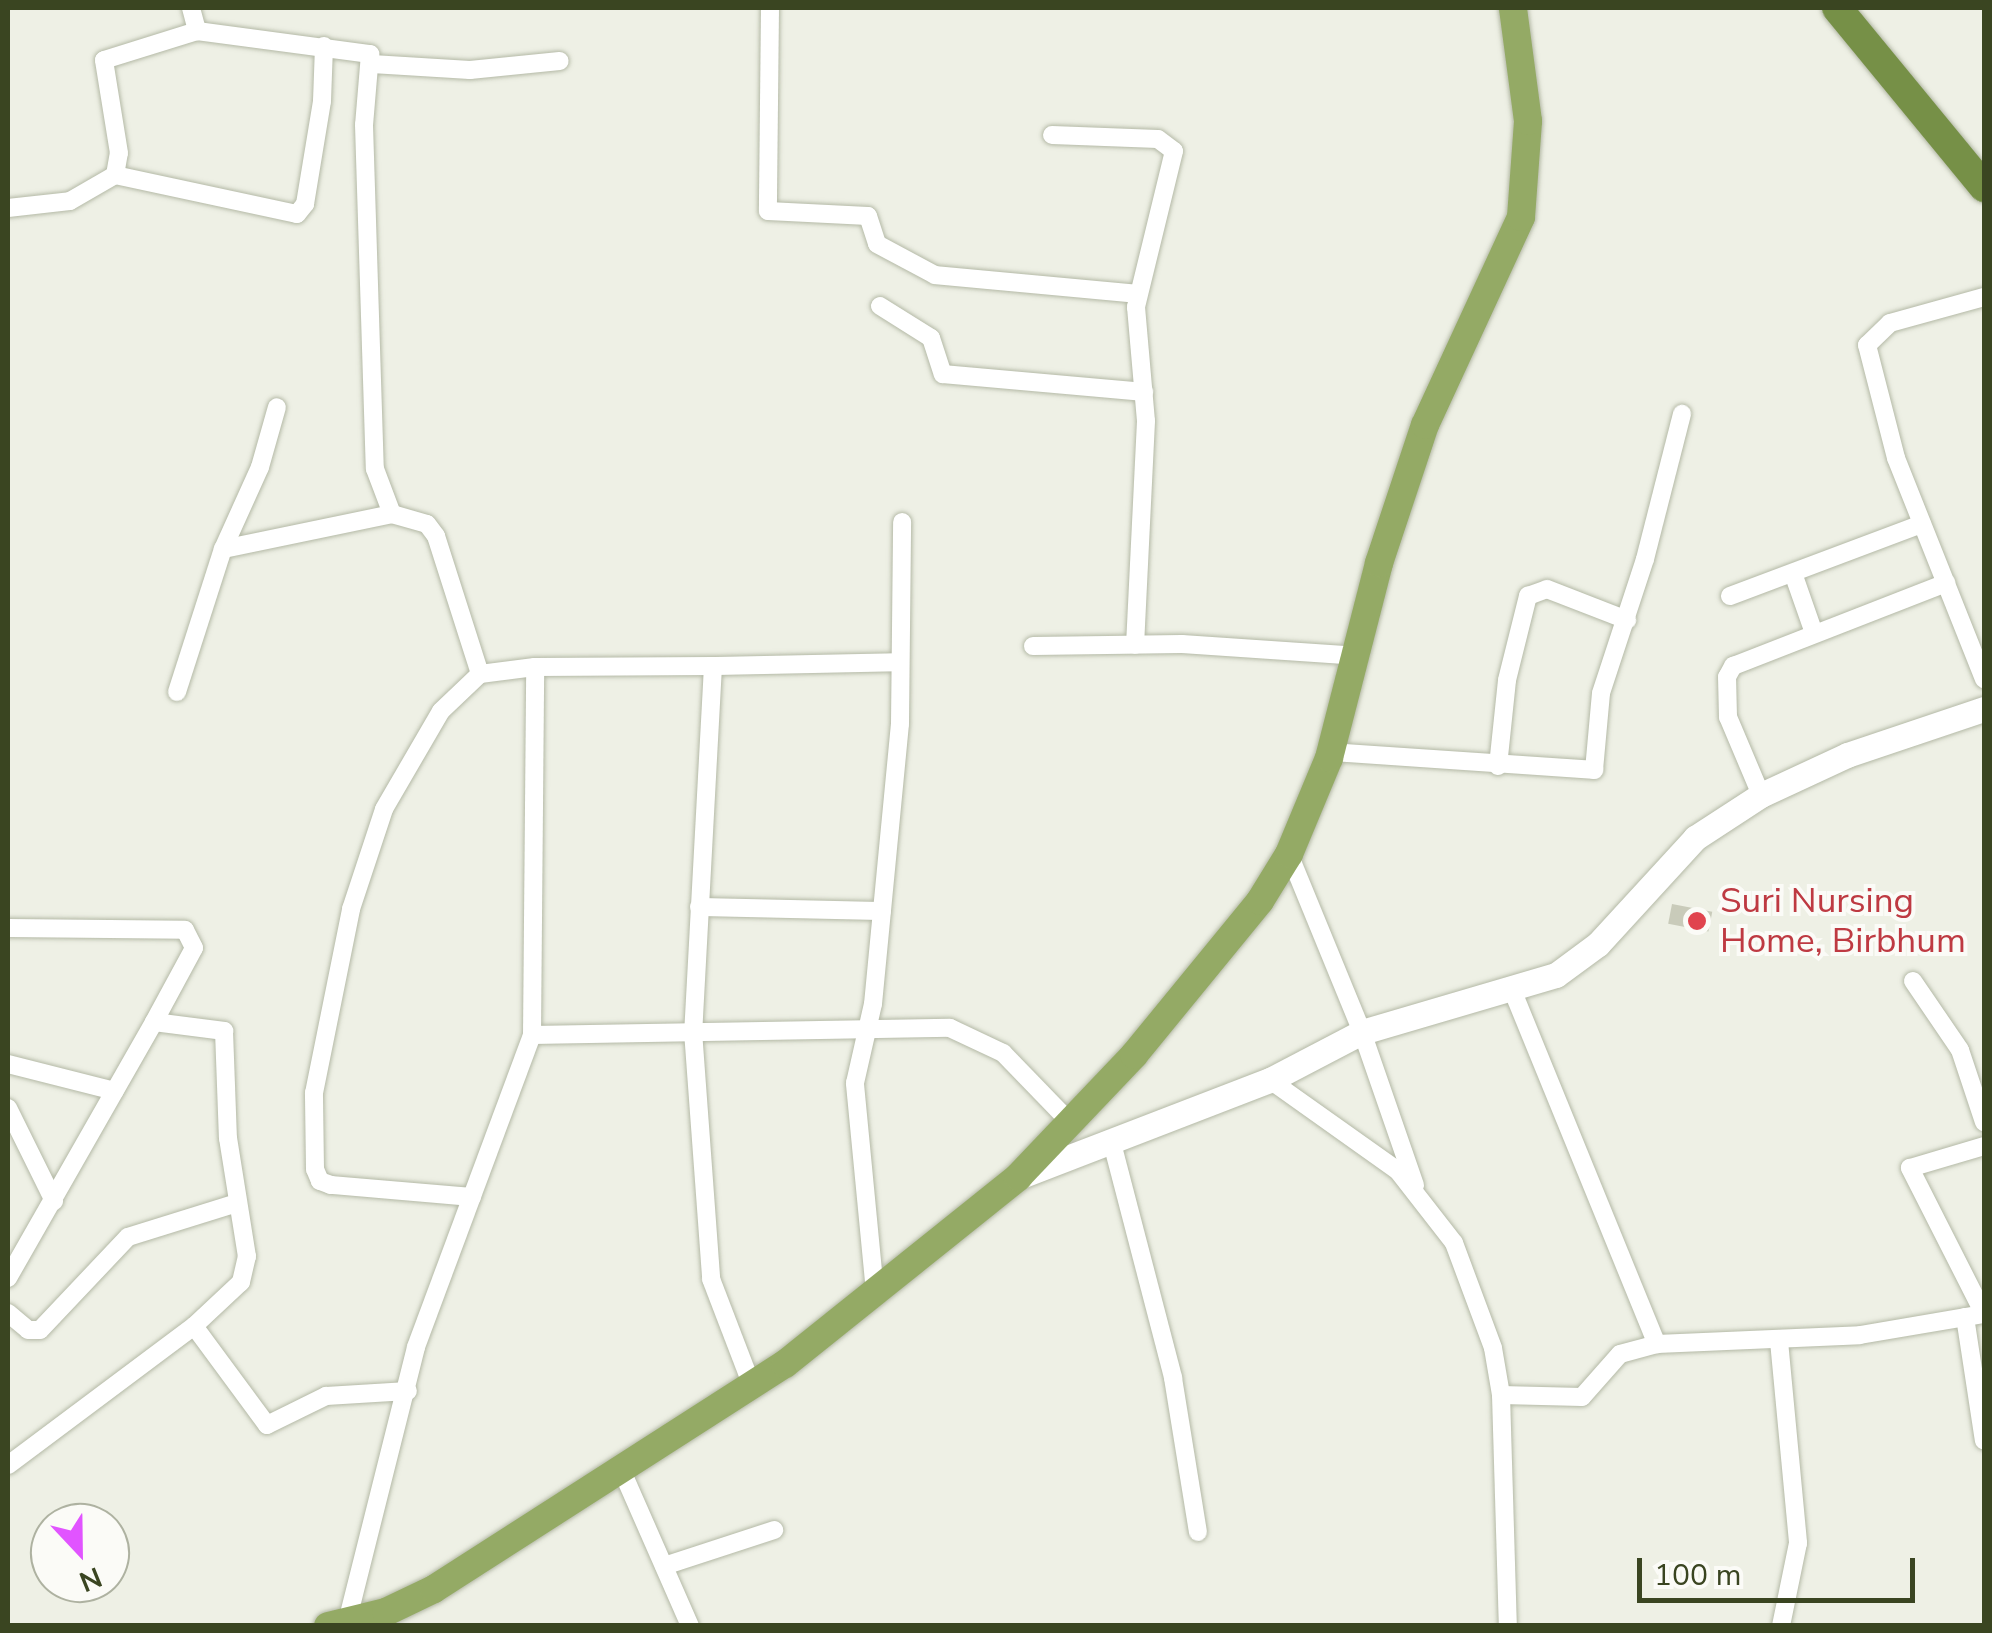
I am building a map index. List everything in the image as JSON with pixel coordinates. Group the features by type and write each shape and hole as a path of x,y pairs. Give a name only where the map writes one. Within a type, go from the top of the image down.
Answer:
{"highway":[{"path":"1837,8 1984,187"}],"main road":[{"path":"337,1624 382,1619 752,1386 1018,1176 1218,957 1289,854 1331,752 1424,425 1521,217 1528,121 1512,8"},
{"path":"1018,1176 1270,1080 1362,1032 1556,974 1598,944 1694,838 1761,795 1847,755 1984,709"}],"street":[{"path":"191,8 196,31"},
{"path":"770,8 768,210 868,216 878,244 936,275 1138,294"},
{"path":"115,175 119,153 104,60 196,31 367,52 372,64 364,125 369,429 382,499 392,514"},
{"path":"8,208 70,202 115,175 297,214 305,204 322,100 324,46"},
{"path":"372,64 470,70 560,61"},
{"path":"1052,134 1158,140 1172,147 1138,294 1144,392 1135,644"},
{"path":"1984,297 1890,323 1867,345 1876,396 1984,679"},
{"path":"880,306 931,338 943,374 1144,392"},
{"path":"177,692 223,549 260,467 276,406"},
{"path":"1331,752 1594,770 1601,693 1627,620 1682,414"},
{"path":"223,549 392,514 422,521 436,536 480,674"},
{"path":"875,1292 854,1083 868,1027 882,911 900,662 902,522"},
{"path":"1730,596 1794,576 1922,524"},
{"path":"1794,576 1814,633"},
{"path":"1761,795 1732,733 1726,677 1741,661 1946,583"},
{"path":"1498,766 1507,680 1528,596 1547,590 1627,620"},
{"path":"1032,646 1135,644 1356,656"},
{"path":"472,1197 320,1180 314,1093 364,860 384,809 441,711 480,674 535,667 900,662"},
{"path":"713,666 692,1031 711,1279 752,1386"},
{"path":"337,1624 408,1392 416,1347 532,1035 535,667"},
{"path":"1289,854 1362,1032 1417,1191"},
{"path":"700,907 882,911"},
{"path":"8,928 185,930 194,948 8,1278"},
{"path":"1912,981 1960,1050 1984,1122"},
{"path":"1511,988 1657,1344"},
{"path":"8,1464 194,1326 232,1294 246,1270 224,1031 154,1022"},
{"path":"532,1035 950,1028 982,1039 1070,1122"},
{"path":"8,1064 115,1090"},
{"path":"1270,1080 1338,1122 1417,1191 1454,1243 1472,1284 1501,1394 1508,1626"},
{"path":"8,1112 54,1200"},
{"path":"1112,1143 1173,1378 1198,1532"},
{"path":"1984,1146 1910,1168 1978,1315 1984,1442"},
{"path":"8,1314 28,1330 40,1330 128,1237 237,1203"},
{"path":"1501,1394 1582,1397 1620,1354 1657,1344 1779,1341 1978,1315"},
{"path":"194,1326 267,1425 326,1396 408,1392"},
{"path":"1779,1341 1798,1543 1780,1626"},
{"path":"622,1471 690,1626"},
{"path":"664,1566 774,1530"}],"building":[{"path":"1672,904 1712,912 1708,931 1668,924"}],"place":[{"name":"Suri Nursing Home, Birbhum","path":"1697,921"}]}
